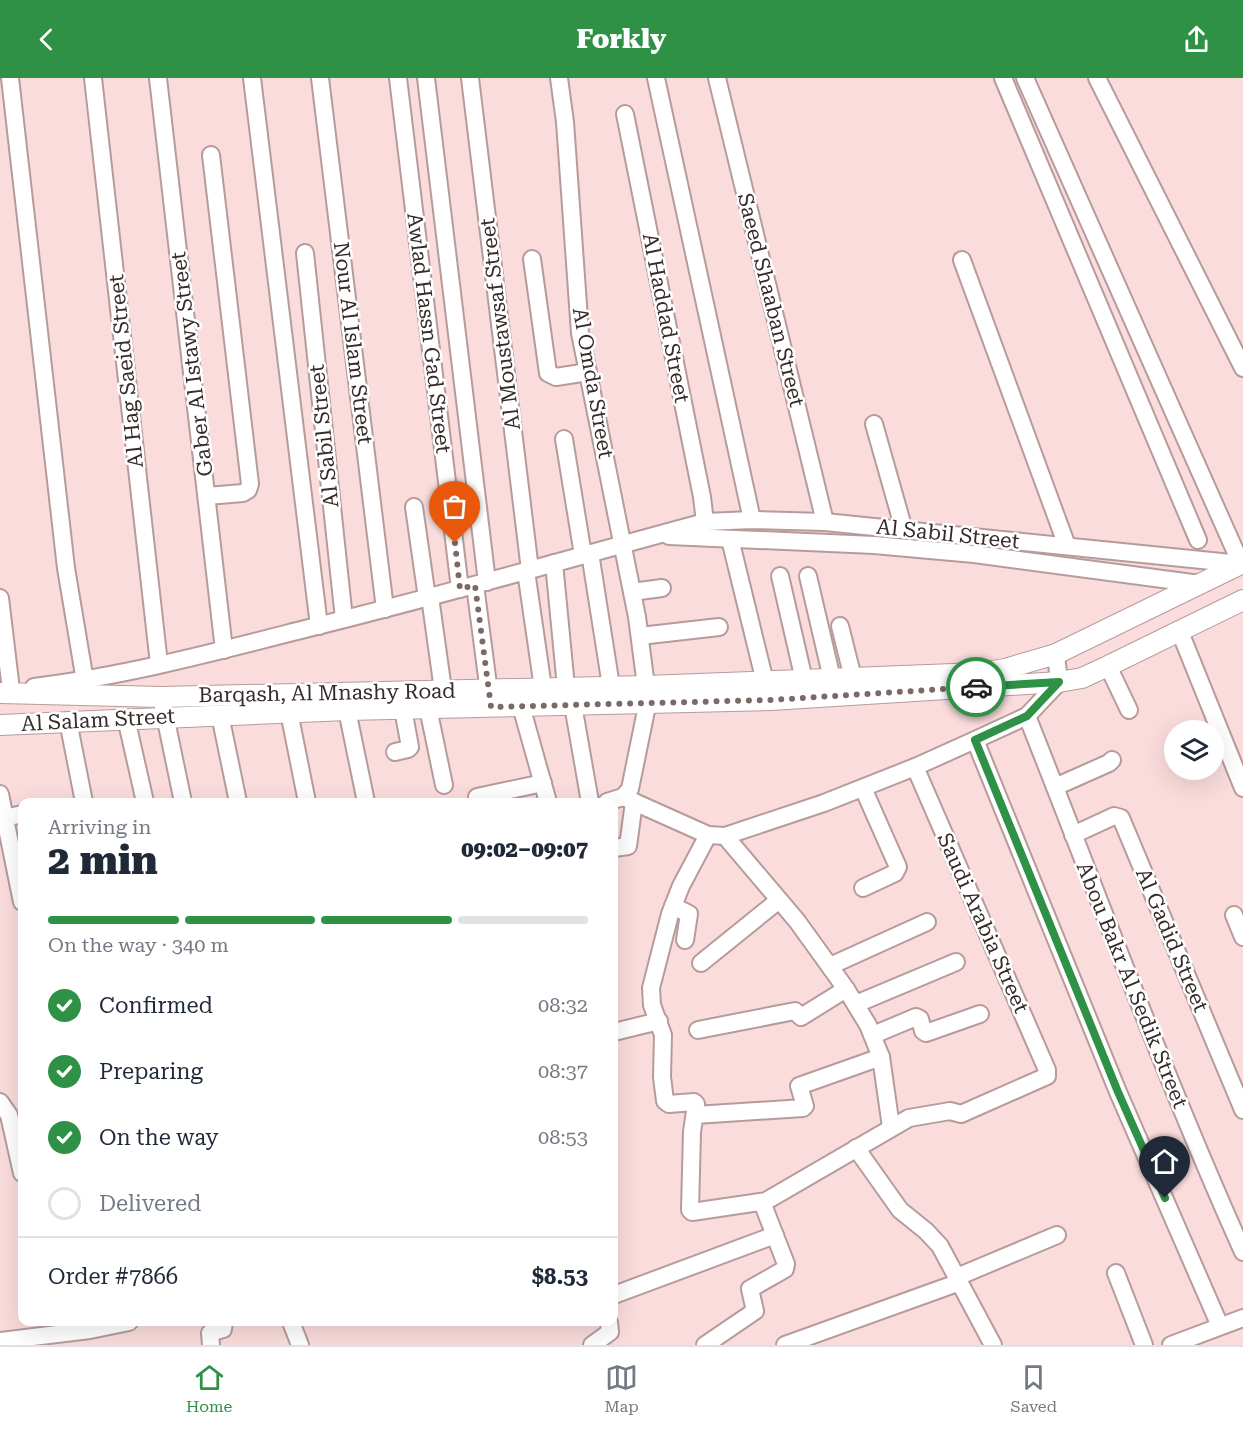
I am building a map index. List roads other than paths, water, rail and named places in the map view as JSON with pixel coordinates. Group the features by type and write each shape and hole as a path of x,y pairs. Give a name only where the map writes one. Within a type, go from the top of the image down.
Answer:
{"street":[{"path":"10,78 66,568 85,681"},
{"name":"Al Hag Saeid Street","path":"93,78 159,664"},
{"name":"Gaber Al Istawy Street","path":"158,78 224,650"},
{"path":"252,78 319,626"},
{"name":"Nour Al Islam Street","path":"320,78 385,609"},
{"name":"Awlad Hassn Gad Street","path":"398,78 474,585"},
{"path":"426,78 474,585 490,698"},
{"name":"Al Moustawsaf Street","path":"470,78 543,688"},
{"name":"Al Omda Street","path":"559,78 565,122 580,333 632,592 649,692 628,799 628,846 618,847"},
{"path":"656,78 752,519"},
{"name":"Saeed Shaaban Street","path":"717,78 825,522"},
{"path":"1003,78 1198,540"},
{"path":"1025,78 1242,563"},
{"path":"1097,78 1243,368"},
{"name":"Al Haddad Street","path":"625,114 702,497 705,522"},
{"path":"207,496 243,493 248,490 250,484 212,155"},
{"name":"Al Sabil Street","path":"305,253 344,619"},
{"path":"532,259 548,373 556,377 588,372"},
{"path":"962,260 1067,546"},
{"path":"874,424 904,530"},
{"path":"564,440 611,686"},
{"path":"414,507 443,690"},
{"name":"Al Sabil Street","path":"4,691 85,681 224,650 428,598 705,522 752,519 825,522 1242,563"},
{"name":"Al Sabil Street","path":"656,535 863,544 974,554 1200,584"},
{"path":"730,539 765,682"},
{"path":"554,563 570,696 589,798"},
{"name":"Barqash, Al Mnashy Road","path":"4,691 163,706 443,690 490,698 543,688 570,696 611,686 649,692 765,682 979,673 1014,667 1056,654 1242,563"},
{"path":"780,576 804,680"},
{"path":"808,576 832,679"},
{"path":"632,592 662,588"},
{"path":"0,598 4,691"},
{"path":"618,800 628,799 708,835 725,836 791,815 915,767 1027,716 1059,682 1082,678 1243,600"},
{"path":"840,626 853,678"},
{"path":"640,636 718,627"},
{"path":"1180,632 1243,788"},
{"path":"1056,654 1059,682"},
{"path":"1108,666 1129,710"},
{"name":"Al Salam Street","path":"0,725 126,718 163,706 220,715 428,708 490,698 521,706 570,696 649,692 782,699 1059,682"},
{"path":"163,706 182,798"},
{"path":"521,706 548,798"},
{"path":"428,708 444,784"},
{"path":"395,752 410,747 403,709"},
{"path":"347,710 365,798"},
{"path":"289,712 306,798"},
{"path":"220,715 237,798"},
{"name":"Abou Bakr Al Sedik Street","path":"1027,716 1198,1151 1243,1252"},
{"path":"126,718 144,798"},
{"path":"68,721 83,798"},
{"path":"975,740 1118,1092 1220,1326"},
{"path":"1055,787 1110,763 1112,760"},
{"name":"Saudi Arabia Street","path":"891,1127 912,1117 950,1111 961,1114 1044,1078 1048,1074 915,767"},
{"path":"477,797 543,783"},
{"path":"863,788 898,867 896,873 863,888"},
{"path":"0,794 18,883"},
{"path":"4,818 18,815"},
{"name":"Al Gadid Street","path":"1073,835 1114,816 1120,818 1243,1110"},
{"path":"708,835 666,925 650,995 664,1039 662,1067 664,1100 670,1104 695,1102 692,1132 690,1210 692,1212 762,1202 891,1127 881,1057 873,1035 856,1004 779,900 725,836"},
{"path":"701,963 779,900"},
{"path":"673,906 689,914 686,940"},
{"path":"1233,915 1243,937"},
{"path":"830,966 927,922"},
{"path":"856,1004 956,962"},
{"path":"698,1030 795,1011 802,1016 846,990"},
{"path":"873,1035 916,1017 920,1019 923,1031 926,1033 980,1014"},
{"path":"618,1031 659,1021"},
{"path":"695,1115 803,1108 805,1106 799,1086 881,1057"},
{"path":"0,1102 9,1115 18,1155"},
{"path":"856,1148 900,1210 926,1231 939,1246 993,1345"},
{"path":"705,1345 755,1311 750,1289 785,1269 786,1264 762,1202"},
{"path":"618,1294 775,1235"},
{"path":"785,1345 958,1280 1057,1235"},
{"path":"1116,1273 1144,1345"},
{"path":"1171,1345 1191,1341 1243,1317"},
{"path":"0,1341 22,1342 54,1334 93,1337 113,1326"},
{"path":"211,1345 209,1334 223,1329 223,1326"},
{"path":"293,1326 300,1345"},
{"path":"591,1345 610,1332 609,1326"}]}
